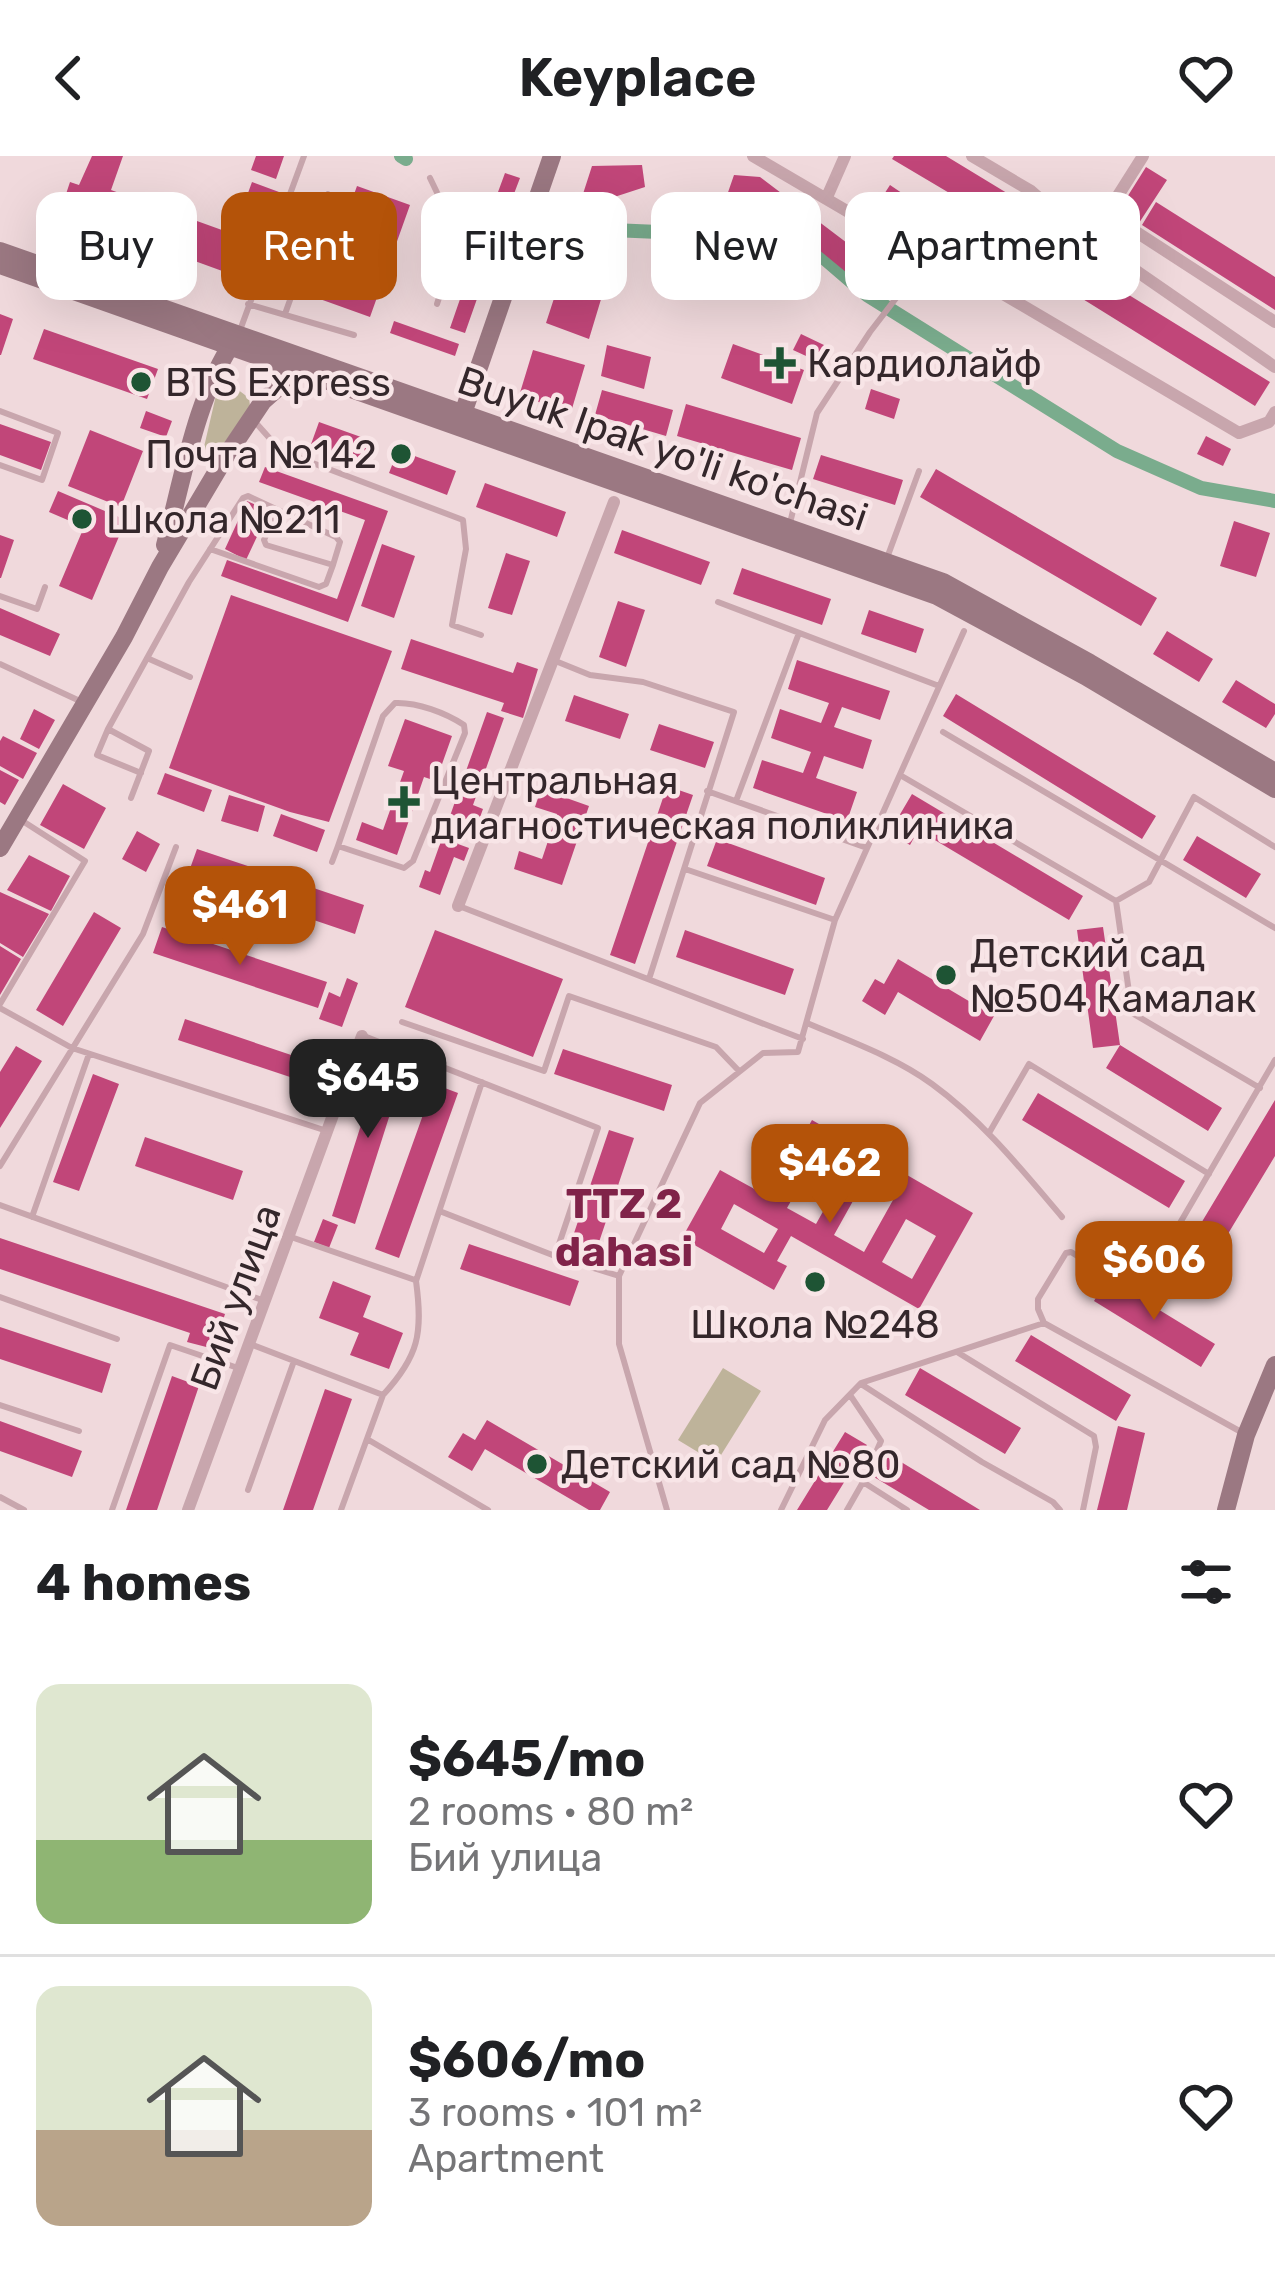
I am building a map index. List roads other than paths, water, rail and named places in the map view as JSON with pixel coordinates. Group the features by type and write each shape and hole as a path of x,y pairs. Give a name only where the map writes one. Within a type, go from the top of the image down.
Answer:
{"main road":[{"path":"540,192 552,156"},
{"path":"0,251 234,340"},
{"path":"0,265 461,419 503,300"},
{"path":"160,567 217,366 234,340"},
{"path":"0,848 251,418 301,363"},
{"name":"Buyuk Ipak yo'li ko'chasi","path":"461,419 943,582 1275,772"},
{"name":"Buyuk Ipak yo'li ko'chasi","path":"461,419 937,596 1085,676 1275,789"},
{"path":"1226,1510 1246,1435 1266,1408 1275,1365"}],"street":[{"path":"753,156 845,208"},
{"path":"827,197 845,156"},
{"path":"972,156 1032,192"},
{"path":"1120,192 1143,156"},
{"path":"1140,234 1275,322"},
{"path":"1140,273 1275,367"},
{"path":"1012,300 1239,433 1269,422 1275,412"},
{"path":"458,906 614,502"},
{"name":"Бий улица","path":"188,1510 362,1036"}],"lane":[{"path":"234,340 304,156"},
{"path":"430,178 437,192"},
{"path":"285,314 290,300"},
{"path":"437,304 438,300"},
{"path":"789,527 817,413 894,300"},
{"path":"248,304 354,335"},
{"path":"0,411 58,433 42,480 0,465"},
{"path":"251,418 281,451 463,520 466,549 452,625 481,635"},
{"path":"886,562 919,471"},
{"path":"142,773 98,755 147,658 210,549 244,496 340,542 326,584 319,587 210,549"},
{"path":"276,511 266,545 332,565"},
{"path":"0,596 38,609 45,587"},
{"path":"718,602 939,686"},
{"path":"667,1510 619,1344 619,1276 700,1103 763,1053 798,1052 835,920 964,631"},
{"path":"736,801 800,632"},
{"path":"147,658 190,676"},
{"path":"554,660 590,676 643,682 734,712 649,979"},
{"path":"0,664 86,703"},
{"path":"332,862 383,716 395,703 408,703 464,725 465,733 413,861 404,868 338,846"},
{"path":"108,729 149,751 131,798"},
{"path":"944,732 1275,928"},
{"path":"900,775 1116,902"},
{"path":"707,790 867,848"},
{"path":"1116,902 1149,883 1194,797 1275,847"},
{"path":"18,818 85,861 0,1006 72,1048 327,1131"},
{"path":"0,1166 142,934 176,848"},
{"path":"683,868 835,920"},
{"path":"1116,902 1132,1013 1261,1088"},
{"path":"458,906 802,1039"},
{"path":"401,1022 544,1071 569,996 716,1047 740,1071"},
{"path":"807,1023 931,1083 1008,1153 1062,1217"},
{"path":"362,1036 598,1128 555,1256"},
{"path":"32,1217 89,1054"},
{"path":"1246,1435 1044,1323 1038,1299 1066,1253 1123,1279 1152,1270 1275,1060"},
{"path":"988,1134 1029,1064 1209,1174"},
{"path":"341,1510 383,1396 406,1371 418,1343 416,1281 482,1082"},
{"path":"0,1205 265,1301"},
{"path":"440,1211 619,1276"},
{"path":"288,1236 416,1281"},
{"path":"0,1297 117,1339"},
{"path":"781,1510 825,1420 861,1384 1044,1323"},
{"path":"250,1344 383,1396"},
{"path":"112,1510 170,1345 241,1370"},
{"path":"957,1352 1094,1436 1083,1510"},
{"path":"248,1490 294,1361"},
{"path":"861,1384 1060,1510"},
{"path":"847,1510 881,1441 850,1395"},
{"path":"0,1405 79,1431"},
{"path":"366,1438 488,1510"},
{"path":"863,1482 908,1510"},
{"path":"0,1497 24,1510"}],"waterway":[{"path":"401,156 406,159"},
{"path":"627,231 777,237 817,252 867,295 1117,451 1201,488 1275,501"}],"place":[{"name":"Кардиолайф","path":"780,363"},
{"name":"BTS Express","path":"141,382"},
{"name":"Почта №142","path":"401,454"},
{"name":"Школа №211","path":"82,519"},
{"name":"Центральная диагностическая поликлиника","path":"404,802"},
{"name":"Детский сад №504 Камалак","path":"946,975"},
{"name":"Школа №248","path":"815,1282"},
{"name":"Детский сад №80","path":"537,1464"}],"district":[{"name":"TTZ 2 dahasi","path":"624,1227"}]}
